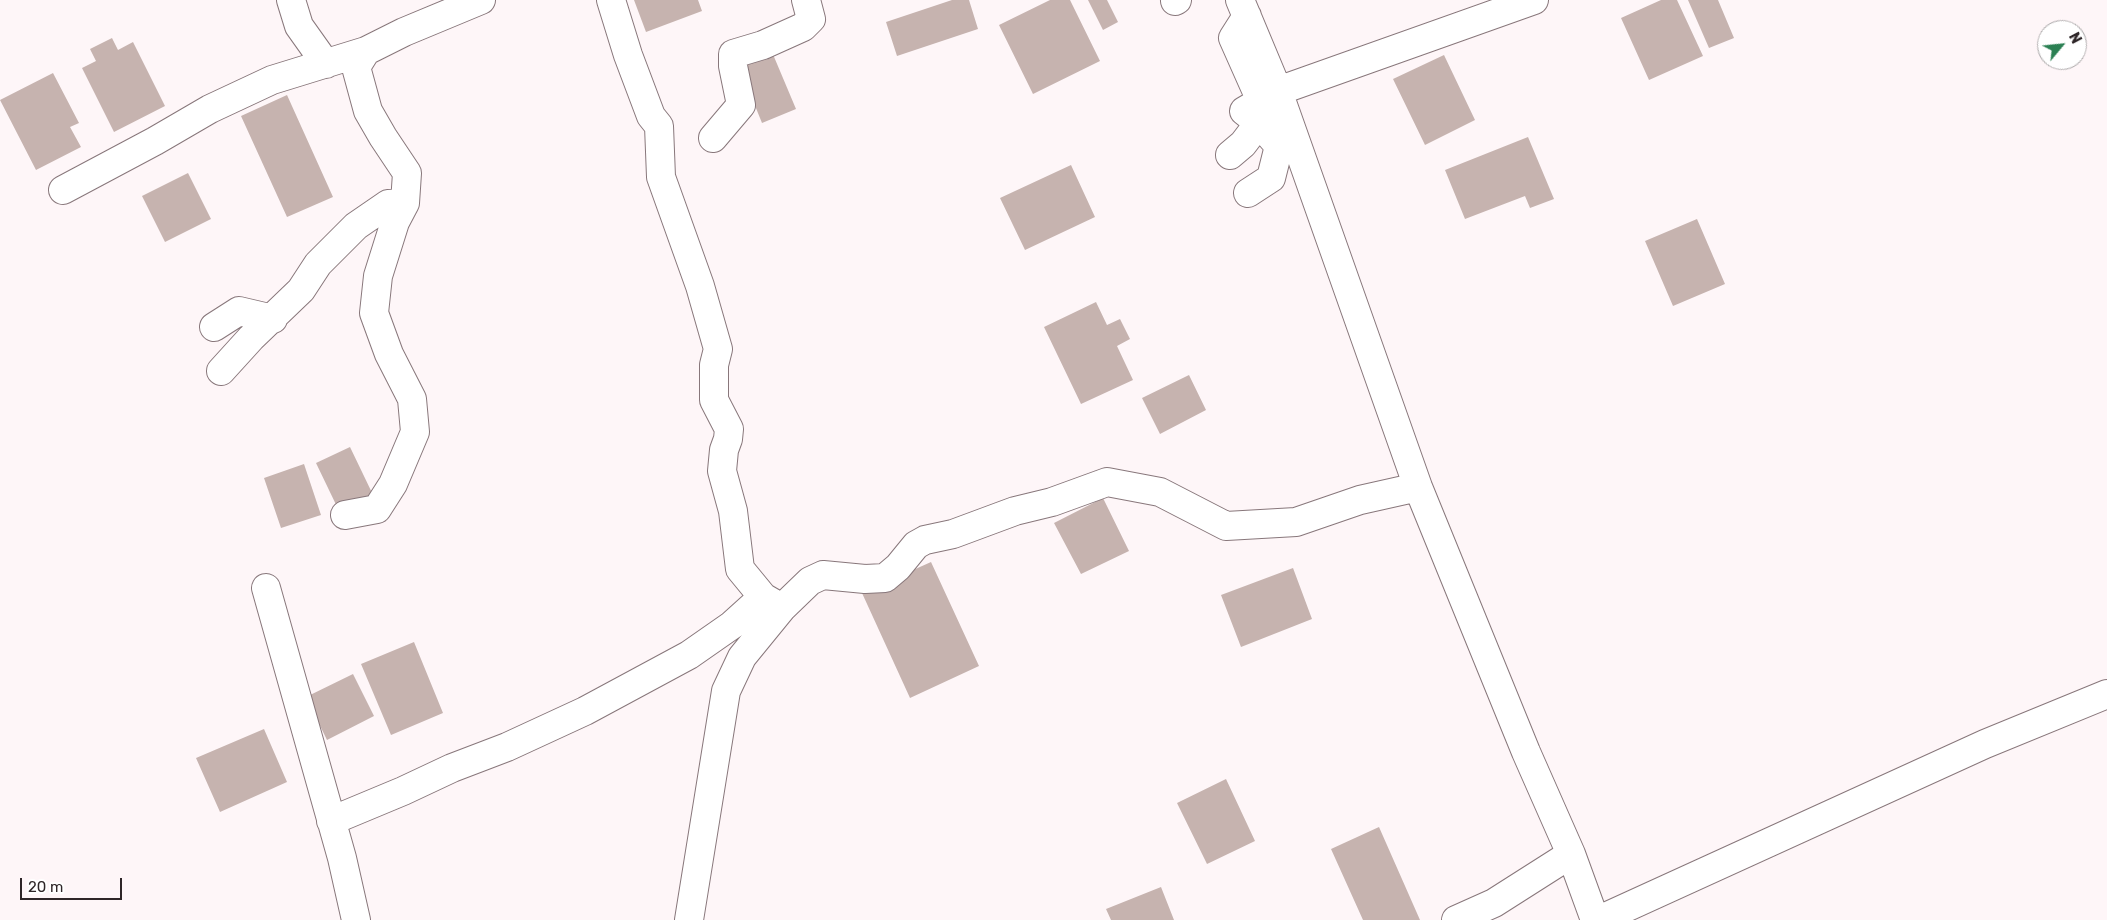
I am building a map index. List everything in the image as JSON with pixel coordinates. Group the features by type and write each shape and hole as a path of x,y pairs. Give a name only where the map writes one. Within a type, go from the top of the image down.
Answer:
{"street":[{"path":"291,0 299,26 326,64"},
{"path":"63,190 210,109 272,80 366,51 404,32 481,0"},
{"path":"611,0 628,55 651,116 659,126 661,177 700,286 718,348 714,365 714,400 729,428 722,471 733,511 740,569 772,602"},
{"path":"713,138 741,105 732,66 733,54 763,45 803,27 811,19 806,0"},
{"path":"1254,110 1534,0"},
{"path":"1243,8 1254,110 1418,487 1526,752 1571,854 1595,920"},
{"path":"345,515 377,509 393,484 415,432 412,399 389,354 374,313 378,276 395,222 404,203 407,173 368,110 356,67 366,51"},
{"path":"1230,155 1243,144 1254,110"},
{"path":"1248,193 1271,178 1279,146 1254,110"},
{"path":"221,371 251,338 273,319 301,290 318,264 356,226 388,204 404,203"},
{"path":"214,327 239,311 273,319"},
{"path":"331,821 403,792 452,768 507,747 585,711 689,655 732,625 823,575 865,579 885,578 898,567 916,544 925,540 953,534 1015,511 1052,502 1107,482 1160,492 1226,526 1296,522 1360,500 1418,487"},
{"path":"266,588 342,858 356,920"},
{"path":"689,920 726,691 772,602"},
{"path":"1599,920 1985,744 2107,694"},
{"path":"1456,920 1494,903 1571,854"}],"building":[{"path":"634,0 698,0 702,11 646,32"},
{"path":"952,0 969,0 978,29 897,56 886,22"},
{"path":"1050,0 1070,0 1100,61 1033,94 999,25"},
{"path":"1088,0 1107,0 1118,22 1103,30"},
{"path":"1661,0 1677,0 1703,56 1649,80 1621,18"},
{"path":"1688,0 1718,0 1734,38 1709,48"},
{"path":"112,38 118,50 133,42 165,106 114,132 82,68 96,61 90,49"},
{"path":"772,52 796,109 762,123 739,66"},
{"path":"1444,55 1475,120 1425,145 1393,79"},
{"path":"53,73 79,123 70,127 81,147 36,170 0,100"},
{"path":"287,95 333,197 287,217 241,116"},
{"path":"1528,137 1554,199 1530,208 1525,196 1465,219 1445,170"},
{"path":"1071,165 1095,217 1025,250 1000,198"},
{"path":"188,173 211,219 165,242 142,196"},
{"path":"1697,219 1725,284 1673,306 1645,241"},
{"path":"1096,302 1107,325 1120,319 1130,339 1117,346 1133,380 1081,404 1044,327"},
{"path":"1189,375 1206,410 1160,434 1142,398"},
{"path":"350,447 375,499 341,515 316,463"},
{"path":"304,464 321,515 281,528 264,478"},
{"path":"1103,498 1129,551 1081,574 1054,523"},
{"path":"931,562 979,666 910,698 862,593"},
{"path":"1293,568 1312,619 1241,647 1221,595"},
{"path":"414,642 443,713 391,735 361,664"},
{"path":"353,674 374,716 327,740 306,697"},
{"path":"264,729 287,782 220,812 196,758"},
{"path":"1226,779 1255,841 1207,864 1177,803"},
{"path":"1379,827 1420,920 1363,920 1331,849"},
{"path":"1161,887 1174,920 1111,920 1106,909"}]}
